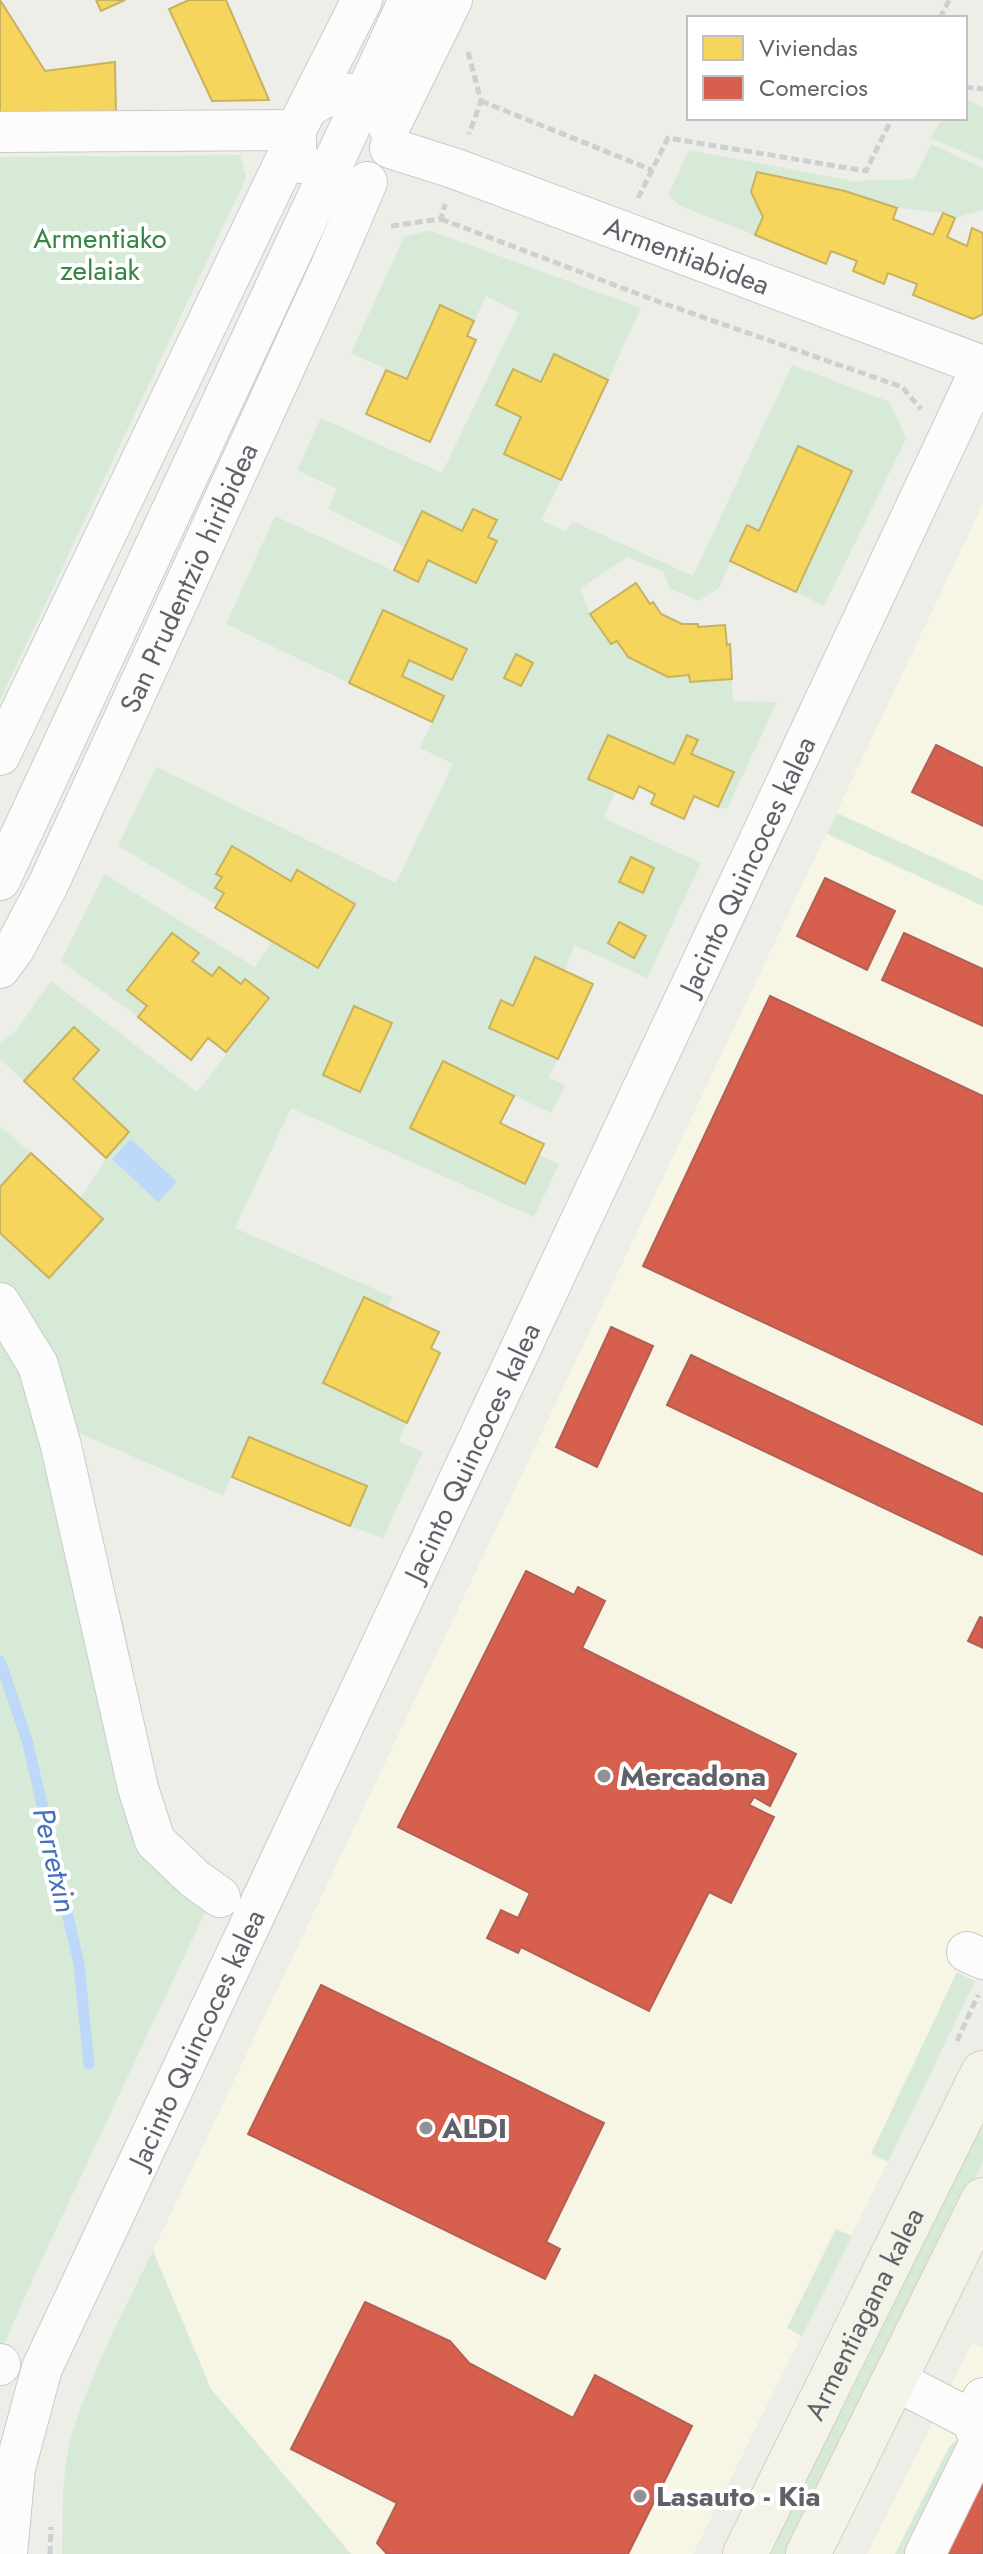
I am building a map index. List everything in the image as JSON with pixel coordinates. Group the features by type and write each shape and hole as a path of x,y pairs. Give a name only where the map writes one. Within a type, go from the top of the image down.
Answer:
{"main road":[{"name":"Armentiagana kalea","path":"745,2554 983,2073"},
{"name":"Armentiagana kalea","path":"817,2550 895,2380 980,2211"}],"street":[{"path":"0,755 362,0"},
{"name":"San Prudentzio hiribidea","path":"0,880 409,0"},
{"name":"San Prudentzio hiribidea","path":"0,968 14,949 48,885 367,182 383,168 390,138 452,0"},
{"path":"367,182 346,189 324,185 306,172 296,152 300,125 336,93 363,97 379,109 390,138"},
{"path":"0,132 300,125"},
{"name":"Armentiabidea","path":"390,138 456,169 983,366"},
{"name":"Jacinto Quincoces kalea","path":"7,2554 15,2468 42,2368 983,366"},
{"path":"0,1303 38,1365 61,1446 138,1788 155,1841 195,1879 220,1897"},
{"path":"895,2380 977,2409 980,2442 925,2554"}],"path":[{"path":"481,101 652,170"},
{"path":"653,204 638,198 668,138 866,171 891,120"},
{"path":"441,219 654,300 902,387 924,413"}],"shaded area":[{"path":"983,504 983,1963 693,2554 351,2554 211,2389 153,2251"},
{"path":"972,2343 983,2348 983,2554 867,2554"}],"green space":[{"path":"967,99 983,108 983,160 930,138 942,120 967,120"},
{"path":"931,144 983,168 983,210 955,218 943,213 897,208 845,191 757,172 751,192 763,217 755,235 680,206 668,195 689,150 853,181 914,179"},
{"name":"Armentiako zelaiak","path":"240,155 246,178 0,700 0,157"},
{"path":"429,230 641,308 608,380 554,355 541,382 513,369 497,405 521,417 505,454 561,480 541,520 566,531 572,521 693,576 792,365 890,402 906,439 824,606 796,592 852,472 798,446 759,531 747,526 719,588 699,601 670,589 663,571 627,557 580,589 590,614 611,644 617,641 668,676 689,675 690,682 732,679 733,701 777,702 727,809 718,807 733,772 691,754 697,740 687,735 674,764 608,735 589,779 615,791 604,818 701,863 647,978 574,945 565,971 513,1006 501,1001 489,1027 558,1059 549,1078 566,1085 551,1113 443,1062 410,1127 524,1184 539,1155 559,1164 534,1217 291,1108 235,1228 393,1297 388,1307 364,1297 323,1383 407,1423 398,1441 423,1452 383,1538 350,1526 367,1486 249,1437 223,1496 70,1429 125,1629 158,1818 221,1878 0,2353 0,1233 49,1278 103,1219 80,1198 106,1158 129,1132 73,1079 74,1028 24,1081 0,1059 0,1044 17,1029 51,981 197,1092 269,998 246,979 241,984 219,967 212,976 192,961 198,953 172,933 127,989 147,1006 138,1017 61,961 104,874 255,967 272,941 355,904 297,870 291,881 232,846 216,874 222,877 216,888 224,893 217,905 118,846 156,767 396,883 453,764 420,748 444,696 402,676 409,660 452,680 466,649 384,610 349,683 226,624 275,516 418,582 428,560 477,582 496,542 488,537 496,520 473,509 462,531 422,512 405,547 328,509 337,489 297,470 321,418 442,473 519,313 486,296 474,321 440,305 407,379 351,353 404,237"},
{"path":"837,813 983,880 983,906 827,834"},
{"path":"0,1126 31,1153 0,1187"},
{"path":"957,1972 975,1981 888,2162 871,2154"},
{"path":"983,2114 983,2162 787,2554 766,2554"},
{"path":"836,2229 852,2236 802,2336 787,2328"},
{"path":"153,2251 211,2389 351,2554 62,2554 64,2480 71,2437 98,2366"},
{"path":"956,2441 962,2442 912,2554 895,2554 949,2447"}],"water":[{"path":"131,1139 177,1182 158,1202 112,1159"}],"building: Viviendas":[{"path":"0,0 45,71 115,62 116,116 4,118 0,111"},
{"path":"96,0 125,0 101,11"},
{"path":"189,0 226,0 269,100 212,101 169,9"},
{"path":"757,172 845,191 897,208 893,219 933,235 943,213 955,218 947,237 967,246 972,228 983,233 983,314 973,319 913,295 917,284 888,273 884,284 853,271 857,261 831,251 826,264 755,235 763,217 751,192"},
{"path":"440,305 474,321 467,336 476,340 430,442 366,414 386,370 407,379"},
{"path":"554,354 608,380 561,480 504,454 521,417 496,405 513,369 541,382"},
{"path":"798,446 852,471 796,592 730,561 747,525 759,531"},
{"path":"473,509 497,520 488,537 497,541 476,583 428,560 418,582 394,570 422,511 462,531"},
{"path":"636,583 661,614 682,624 698,624 698,627 725,625 727,645 730,644 732,679 690,682 689,675 668,677 628,657 617,641 611,644 590,614"},
{"path":"383,610 467,649 452,680 409,660 402,676 444,696 432,722 349,683"},
{"path":"516,654 533,663 521,686 504,678"},
{"path":"608,735 674,764 687,735 698,740 691,754 734,772 718,807 694,796 684,819 651,804 655,794 639,786 633,799 588,779"},
{"path":"232,846 291,881 297,870 355,904 318,968 215,908 224,893 215,888 222,877 216,874"},
{"path":"631,857 654,868 643,893 619,882"},
{"path":"619,922 646,936 634,958 608,943"},
{"path":"172,933 199,953 192,961 212,976 219,967 241,984 245,979 269,998 226,1052 208,1038 191,1060 138,1017 147,1006 127,990"},
{"path":"535,957 593,984 558,1059 489,1028 501,1000 513,1006"},
{"path":"354,1006 392,1023 360,1092 323,1075"},
{"path":"74,1027 99,1050 73,1079 129,1132 106,1158 24,1081"},
{"path":"443,1061 514,1096 500,1123 544,1144 525,1184 410,1128"},
{"path":"31,1153 103,1219 49,1278 0,1233 0,1187"},
{"path":"364,1297 439,1332 431,1348 440,1353 407,1423 323,1383"},
{"path":"249,1437 367,1486 350,1526 232,1477"}],"building: Comercios":[{"path":"936,745 983,768 983,826 912,792"},
{"path":"825,878 895,911 867,970 797,936"},
{"path":"904,933 983,969 983,1026 882,980"},
{"path":"770,996 983,1096 983,1425 643,1266"},
{"path":"611,1327 653,1346 597,1467 556,1447"},
{"path":"691,1355 983,1494 983,1555 667,1405"},
{"name":"Mercadona","path":"526,1571 574,1595 578,1587 605,1601 582,1648 796,1754 770,1806 754,1797 749,1805 774,1817 731,1903 709,1892 649,2011 521,1947 518,1953 487,1938 501,1910 518,1918 530,1893 398,1827"},
{"path":"980,1617 983,1618 983,1648 968,1641"},
{"name":"ALDI","path":"321,1985 604,2123 546,2242 560,2249 545,2279 248,2134"},
{"path":"365,2302 450,2341 469,2363 573,2418 595,2375 692,2426 628,2554 387,2554 377,2543 397,2503 291,2449"},
{"path":"983,2476 983,2554 943,2554"}],"waterway":[{"name":"Perretxin","path":"0,1661 27,1740 79,1964 89,2064"}],"place":[{"name":"Mercadona","path":"604,1776"},
{"name":"ALDI","path":"426,2128"},
{"name":"Lasauto - Kia","path":"640,2496"}]}
